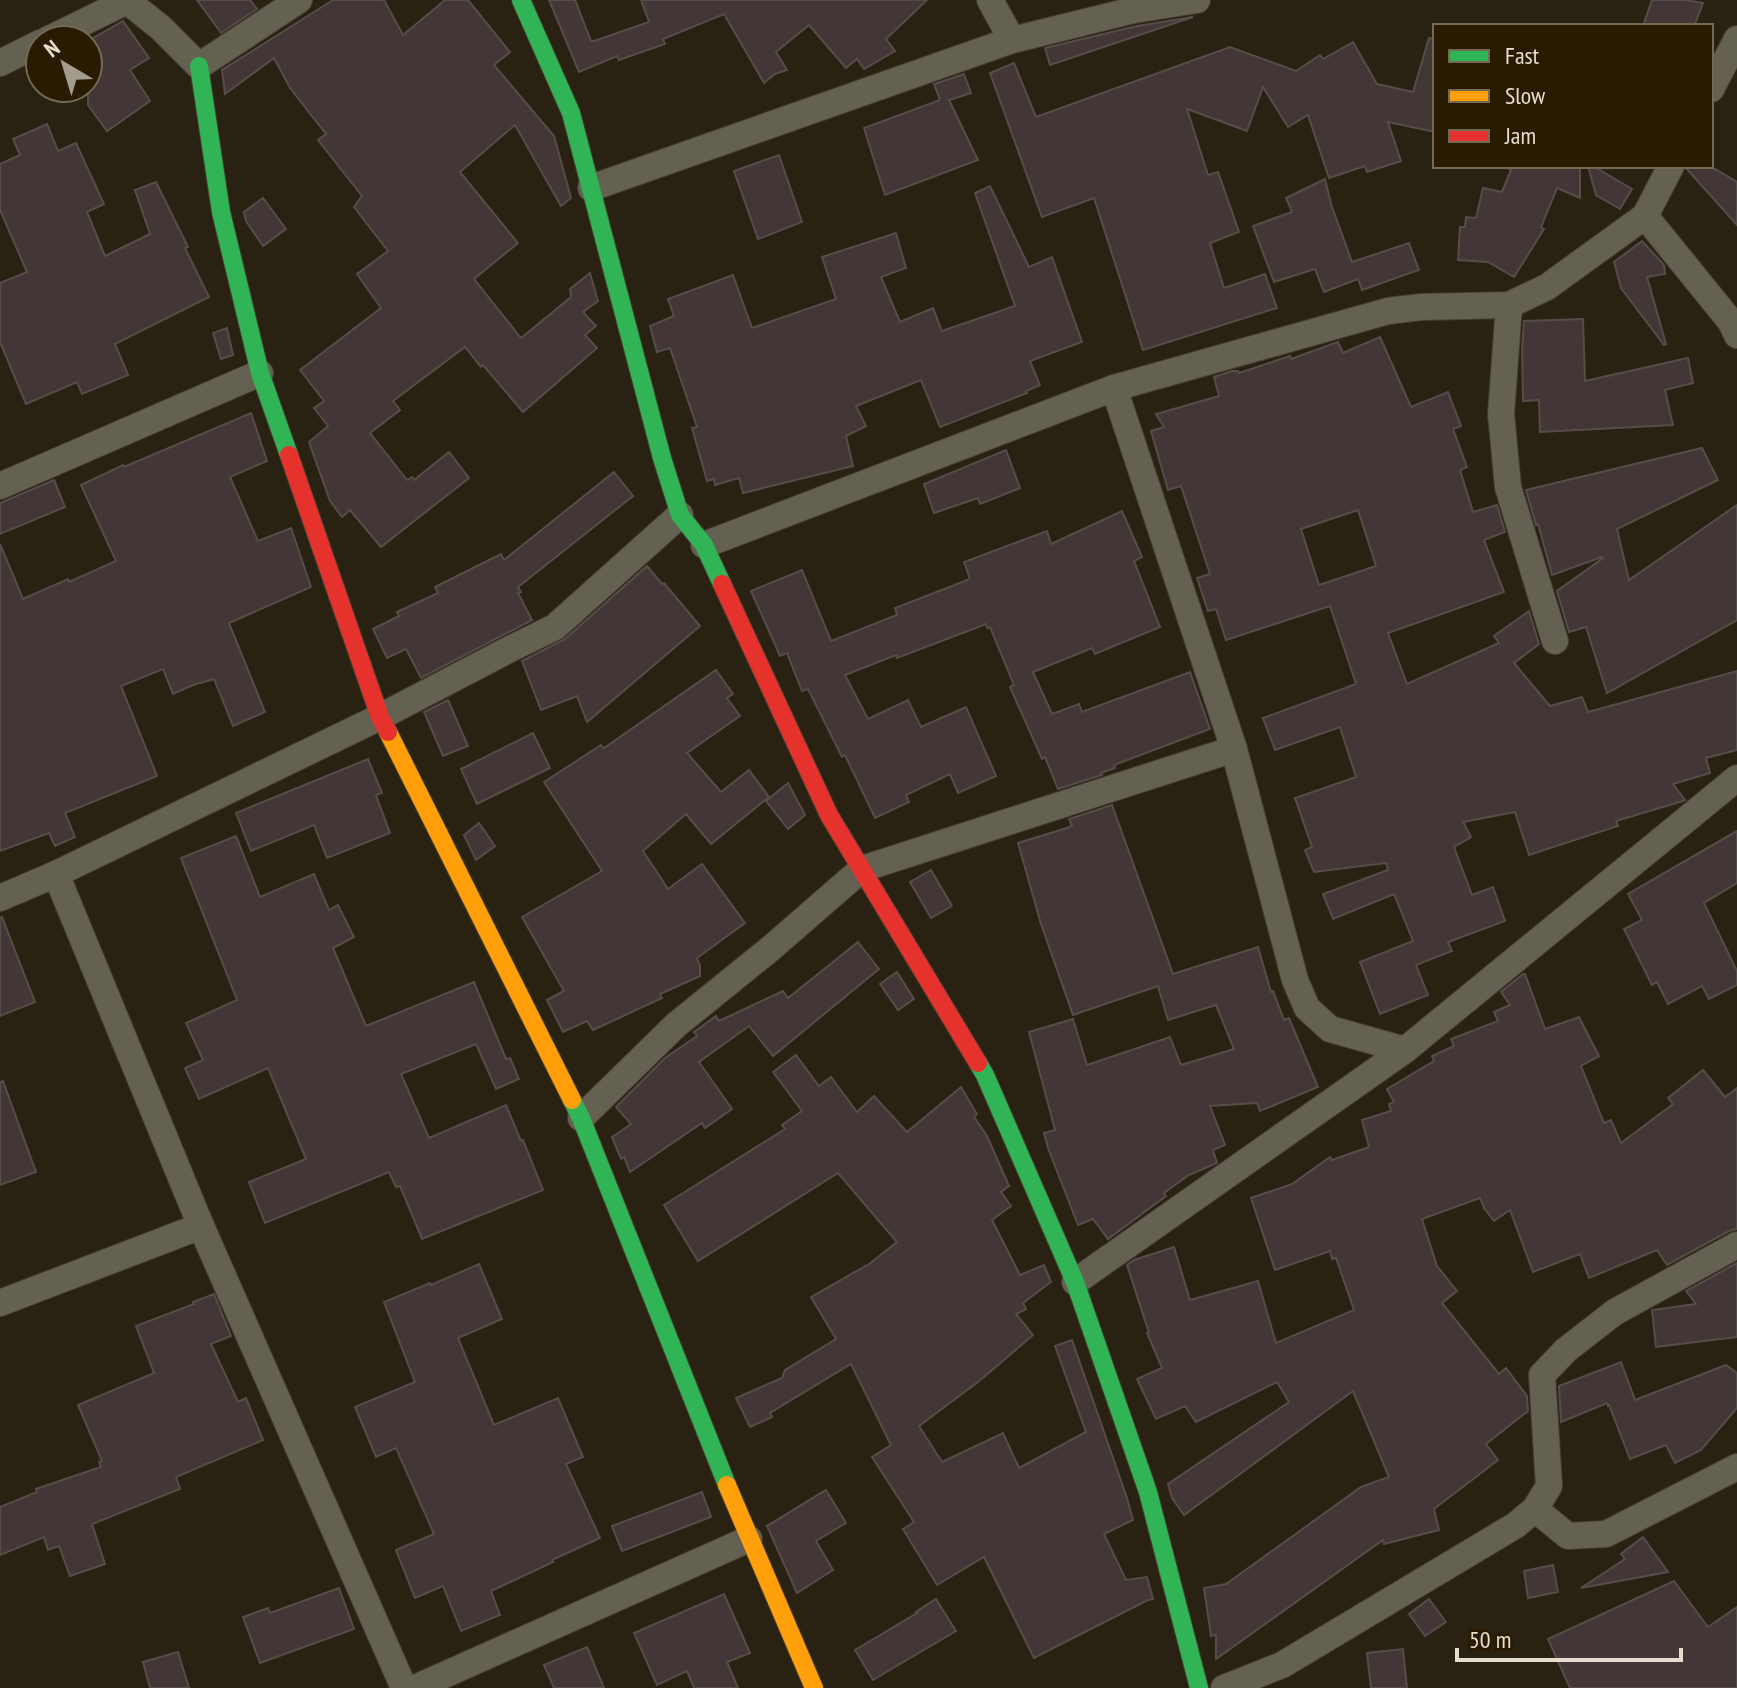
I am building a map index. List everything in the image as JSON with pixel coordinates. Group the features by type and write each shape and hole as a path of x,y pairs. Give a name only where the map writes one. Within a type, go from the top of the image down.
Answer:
{"street":[{"path":"79,24 126,0 161,28 199,66 221,212 260,373 380,717 581,1118 749,1539 814,1688"},
{"path":"199,66 299,0"},
{"path":"521,0 571,113 662,458 680,515 704,545 829,815 985,1075 1075,1282 1148,1492 1199,1688"},
{"path":"990,0 1012,40"},
{"path":"591,188 1012,40 1134,10 1197,0"},
{"path":"1713,85 1737,39"},
{"path":"0,63 24,51"},
{"path":"704,545 1114,388 1388,311 1509,305 1547,287 1645,216 1670,168"},
{"path":"1645,216 1735,327"},
{"path":"1509,305 1501,414 1508,487 1555,641"},
{"path":"0,486 260,373"},
{"path":"1114,388 1234,749 1295,980 1307,1008 1330,1029 1405,1050"},
{"path":"0,898 56,874 380,717 555,627 680,515"},
{"path":"581,1118 676,1025 862,869 1234,749"},
{"path":"1075,1282 1405,1050 1737,778"},
{"path":"56,874 201,1226 404,1688"},
{"path":"0,1303 201,1226"},
{"path":"1224,1688 1282,1665 1516,1525 1535,1509 1549,1486 1542,1375 1566,1350 1615,1312 1737,1245"},
{"path":"1535,1509 1568,1536 1606,1534 1737,1467"},
{"path":"415,1688 749,1539"}],"building":[{"path":"197,0 250,0 257,9 221,33"},
{"path":"333,0 384,0 403,35 445,0 468,0 510,52 494,65 554,136 571,198 561,206 515,125 460,172 518,243 474,279 521,338 571,297 570,289 590,273 598,301 583,312 596,326 585,335 597,348 523,412 465,347 393,401 400,410 370,433 407,480 412,477 414,480 449,452 469,478 381,547 350,510 342,517 330,501 309,442 328,426 314,408 324,401 300,370 381,308 357,274 388,251 354,207 362,196 318,140 326,134 290,88 274,58 225,94 222,70"},
{"path":"549,0 575,0 591,41 594,41 649,22 641,0 927,0 886,39 895,51 864,69 857,59 846,68 809,25 776,52 787,70 775,74 764,83 724,14 663,39 665,44 619,60 617,56 579,72"},
{"path":"1652,0 1703,3 1695,24 1644,24"},
{"path":"1193,17 1050,65 1045,48 1137,26"},
{"path":"123,21 149,58 130,70 150,101 107,131 88,105 104,104 104,32"},
{"path":"1429,38 1433,39 1433,132 1388,122 1401,161 1367,172 1365,166 1329,178 1308,115 1288,127 1263,87 1247,131 1187,109 1208,175 1218,172 1239,232 1210,243 1224,288 1265,274 1277,308 1143,350 1094,198 1042,217 990,73 1014,63 1036,117 1230,47 1296,71 1320,55 1323,59 1353,42 1377,84 1413,92"},
{"path":"964,74 971,93 949,100 978,160 885,195 864,128 940,100 934,84"},
{"path":"47,124 58,151 76,143 104,204 87,212 105,256 150,234 135,190 156,182 209,297 115,344 128,375 82,394 77,382 26,404 0,342 0,283 27,272 0,210 0,164 20,155 13,139"},
{"path":"779,155 802,222 758,239 734,171"},
{"path":"1508,168 1580,168 1580,198 1557,188 1541,227 1544,229 1514,277 1488,262 1458,260 1460,227 1465,227 1466,217 1476,218 1483,188 1502,192 1511,170"},
{"path":"1589,168 1596,168 1632,189 1620,209 1596,195"},
{"path":"1686,168 1713,168 1737,182 1737,225"},
{"path":"1325,179 1352,262 1409,243 1419,270 1362,290 1358,279 1324,292 1315,269 1274,282 1253,226 1292,212 1286,198"},
{"path":"990,186 1029,267 1052,257 1082,342 1030,361 1040,385 1027,393 940,427 921,380 856,406 866,426 846,436 853,466 743,493 739,478 715,485 714,479 707,481 692,428 697,427 670,348 657,352 650,326 674,316 668,299 733,275 752,328 836,299 822,257 896,233 906,268 881,277 900,322 933,308 942,331 1015,306 975,193"},
{"path":"263,198 286,229 263,246 246,221 244,212"},
{"path":"1642,241 1664,265 1665,274 1647,277 1664,345 1621,288 1614,262"},
{"path":"1583,319 1585,381 1688,358 1693,383 1665,390 1673,425 1540,432 1539,400 1523,401 1524,321"},
{"path":"227,328 233,355 221,359 213,333"},
{"path":"1380,337 1411,407 1448,392 1461,426 1453,429 1467,467 1460,470 1473,512 1497,505 1505,532 1484,540 1504,592 1388,633 1407,684 1499,643 1494,636 1529,611 1539,644 1514,663 1550,706 1582,697 1588,712 1737,671 1737,750 1706,758 1710,773 1673,784 1685,800 1616,821 1618,826 1529,855 1515,812 1463,822 1471,837 1454,847 1472,895 1493,887 1505,921 1448,942 1452,951 1416,965 1428,995 1380,1014 1360,962 1413,941 1394,894 1333,919 1323,894 1388,870 1386,863 1314,872 1305,850 1312,847 1295,798 1356,777 1340,727 1275,750 1263,718 1356,684 1330,606 1226,640 1216,609 1208,611 1197,578 1210,574 1181,486 1168,490 1151,431 1164,427 1156,414 1219,396 1214,377 1232,371 1239,373 1290,356 1291,359 1338,342 1343,353","holes":["1358,510 1376,566 1319,585 1301,529"]},
{"path":"251,413 267,461 230,477 258,541 291,528 311,587 229,623 265,712 233,726 214,679 173,694 163,669 121,686 157,776 65,813 75,837 55,846 49,833 0,851 0,544 23,599 116,561 81,485"},
{"path":"1702,448 1718,480 1617,529 1629,580 1737,505 1737,620 1607,693 1586,627 1569,632 1557,591 1603,558 1552,575 1526,490"},
{"path":"1006,450 1020,488 980,504 978,498 934,513 924,484"},
{"path":"614,472 633,496 518,587 532,620 421,678 406,649 387,658 373,629 399,616 397,612 438,593 435,587 501,554 504,560"},
{"path":"54,480 65,507 0,534 0,503"},
{"path":"1122,511 1142,557 1134,561 1160,627 1095,654 1092,648 1033,672 1052,714 1079,704 1082,712 1190,672 1210,729 1114,765 1115,768 1102,775 1058,789 1010,687 1014,685 986,624 845,675 868,719 908,700 921,727 966,707 996,776 958,793 950,774 906,795 909,802 875,818 845,755 842,757 808,689 802,691 787,653 780,656 751,591 802,570 831,641 897,615 895,608 970,579 964,562 1047,531 1051,544"},
{"path":"647,566 700,626 587,722 577,696 541,710 522,661 565,639"},
{"path":"716,670 733,694 727,698 740,716 687,753 721,792 749,770 769,797 711,844 686,814 643,851 668,889 702,864 745,923 697,958 700,976 660,994 662,998 593,1030 587,1021 563,1032 547,1000 564,991 522,917 602,871 544,782 601,745 604,748"},
{"path":"448,700 468,746 443,756 424,712"},
{"path":"533,733 550,768 477,804 461,769"},
{"path":"368,759 382,793 376,795 390,833 327,858 314,825 251,851 236,813"},
{"path":"788,783 805,815 788,829 766,801"},
{"path":"1112,805 1173,974 1258,947 1271,992 1284,1020 1289,1018 1318,1087 1260,1111 1257,1103 1210,1106 1225,1145 1213,1150 1217,1163 1189,1175 1108,1239 1093,1219 1078,1225 1048,1148 1044,1133 1055,1130 1029,1032 1073,1019 1087,1065 1170,1037 1181,1065 1234,1049 1216,1005 1168,1020 1158,986 1073,1015 1041,924 1018,843 1072,826 1069,819"},
{"path":"479,823 495,846 476,860 464,835"},
{"path":"1737,831 1737,883 1704,903 1737,971 1737,985 1709,999 1702,986 1668,1004 1657,982 1652,985 1624,929 1642,920 1628,894"},
{"path":"236,836 260,897 314,874 329,910 338,905 354,937 333,948 366,1026 474,982 506,1059 510,1058 519,1079 496,1089 476,1044 401,1074 429,1138 506,1105 543,1190 422,1239 400,1186 396,1187 389,1172 265,1223 249,1182 306,1159 268,1068 199,1099 185,1068 203,1060 186,1023 237,1000 181,858"},
{"path":"931,870 952,906 931,918 910,882"},
{"path":"0,918 35,1002 0,1016"},
{"path":"858,942 879,969 773,1056 749,1026 699,1062 732,1109 705,1128 702,1123 630,1172 612,1137 631,1124 616,1107 665,1058 697,1036 694,1032 716,1016 719,1021 783,991 788,998"},
{"path":"897,972 914,999 898,1010 880,984"},
{"path":"1523,974 1545,1029 1579,1017 1599,1056 1581,1066 1604,1123 1611,1120 1621,1143 1673,1104 1668,1098 1703,1070 1725,1097 1737,1088 1737,1229 1667,1265 1657,1250 1589,1278 1580,1254 1533,1272 1510,1210 1494,1221 1480,1198 1422,1219 1437,1266 1457,1291 1442,1303 1499,1374 1506,1368 1527,1396 1528,1411 1486,1444 1498,1460 1434,1509 1439,1530 1384,1544 1383,1540 1216,1659 1216,1635 1211,1636 1204,1588 1226,1584 1361,1487 1389,1477 1353,1391 1184,1515 1172,1498 1168,1484 1289,1402 1277,1382 1196,1422 1185,1406 1156,1419 1137,1379 1162,1368 1147,1333 1127,1265 1174,1247 1190,1300 1258,1281 1276,1343 1354,1310 1336,1258 1332,1259 1330,1251 1275,1270 1251,1198 1292,1184 1330,1157 1332,1160 1369,1147 1362,1120 1391,1111 1389,1104 1394,1102 1387,1089 1434,1061 1432,1056 1454,1046 1451,1039 1498,1021 1494,1012 1510,1005 1501,992"},
{"path":"796,1055 819,1086 831,1077 857,1112 874,1096 907,1132 961,1087 977,1114 974,1117 987,1136 1009,1186 1001,1192 1011,1206 992,1220 1020,1275 1044,1265 1051,1282 1023,1303 1026,1309 1016,1314 1033,1335 978,1382 919,1426 942,1462 1003,1433 1019,1468 1086,1432 1055,1346 1072,1340 1133,1520 1104,1534 1126,1580 1147,1577 1153,1599 1034,1658 984,1557 937,1585 903,1529 914,1522 872,1457 891,1445 851,1364 770,1413 772,1417 750,1427 736,1398 782,1378 785,1370 836,1339 811,1297 869,1264 897,1242 838,1173 698,1261 664,1205 785,1129 782,1125 802,1111 773,1072"},
{"path":"3,1081 36,1172 0,1185 0,1082"},
{"path":"1737,1263 1737,1337 1656,1347 1652,1310 1696,1304 1686,1291"},
{"path":"479,1264 502,1319 458,1338 494,1425 558,1398 583,1457 566,1464 600,1538 491,1591 500,1615 461,1631 443,1586 415,1598 396,1550 434,1534 396,1448 376,1457 355,1407 415,1382 384,1302"},
{"path":"214,1294 231,1336 211,1344 238,1402 246,1398 263,1440 176,1477 180,1489 92,1524 105,1564 70,1576 59,1546 48,1550 44,1537 0,1555 0,1507 37,1492 36,1489 101,1467 99,1462 102,1461 78,1405 154,1373 136,1326"},
{"path":"1621,1362 1635,1400 1726,1365 1737,1373 1737,1408 1701,1450 1675,1463 1666,1445 1630,1459 1607,1403 1561,1422 1559,1386"},
{"path":"826,1490 846,1523 816,1541 833,1570 797,1593 767,1526"},
{"path":"702,1492 711,1517 622,1551 612,1526"},
{"path":"1643,1537 1668,1572 1581,1588 1625,1559 1621,1554"},
{"path":"1553,1565 1558,1592 1528,1598 1524,1571"},
{"path":"1674,1581 1708,1627 1737,1607 1737,1688 1570,1688 1548,1639"},
{"path":"339,1588 354,1629 260,1663 243,1617 268,1608 270,1613"},
{"path":"724,1594 750,1653 727,1662 738,1688 694,1688 687,1671 657,1685 634,1633"},
{"path":"936,1599 956,1631 873,1680 855,1650"},
{"path":"1429,1599 1446,1622 1425,1636 1409,1614"},
{"path":"587,1647 604,1688 554,1688 544,1665"},
{"path":"1403,1649 1407,1688 1371,1688 1367,1653"},
{"path":"178,1652 189,1688 150,1688 143,1662"}],"traffic: fast":[{"path":"521,0 571,113 662,458 680,515 704,545 722,584"},
{"path":"199,66 221,212 260,373 289,455"},
{"path":"978,1063 1075,1282 1148,1492 1199,1688"},
{"path":"572,1100 727,1485"}],"traffic: slow":[{"path":"388,732 572,1100"},
{"path":"727,1485 814,1688"}],"traffic: jam":[{"path":"289,455 380,717 388,732"},
{"path":"722,584 829,815 978,1063"}]}
